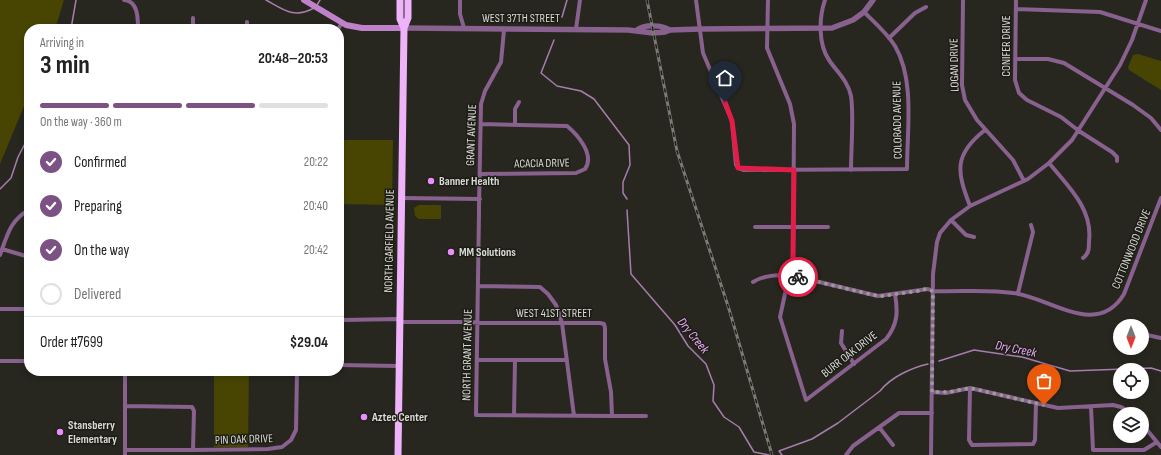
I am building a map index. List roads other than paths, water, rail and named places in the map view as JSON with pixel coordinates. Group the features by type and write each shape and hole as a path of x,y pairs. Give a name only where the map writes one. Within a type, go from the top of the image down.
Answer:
{"highway":[{"name":"NORTH GARFIELD AVENUE","path":"400,0 400,19 404,28"},
{"name":"NORTH GARFIELD AVENUE","path":"398,455 398,321 404,28 408,18 408,0"}],"main road":[{"path":"305,1 342,23 362,28 404,28"}],"street":[{"path":"124,0 128,0 134,6 138,14 138,24"},
{"path":"460,0 460,14 464,28"},
{"path":"576,29 580,0"},
{"path":"696,0 703,53 732,121 738,168 851,170 850,95 844,80 825,54 822,42 822,13 825,0"},
{"path":"768,0 766,48 785,90 792,113 794,227 793,257 790,276"},
{"name":"WEST 37TH STREET","path":"404,28 637,30 641,27 652,26 665,27 670,30 822,29 843,25 864,12 873,0"},
{"name":"LOGAN DRIVE","path":"963,0 963,92 970,112 1008,154 1024,181"},
{"name":"CONIFER DRIVE","path":"1016,0 1015,84 1019,93 1027,100 1054,114 1112,152 1117,157 1117,161"},
{"path":"931,455 933,291 936,247 940,233 951,220 970,206 1024,181 1050,163 1079,131 1124,57 1146,0"},
{"path":"889,38 915,13 926,8"},
{"path":"1016,9 1089,10 1112,14 1161,32"},
{"name":"COLORADO AVENUE","path":"851,170 907,170 908,86 903,63 889,38 864,12"},
{"path":"193,18 193,24"},
{"name":"GRANT AVENUE","path":"480,198 482,97 501,62 504,30"},
{"path":"1015,59 1060,61 1144,113 1161,130"},
{"path":"515,124 515,109 519,102"},
{"name":"ACACIA DRIVE","path":"480,174 573,173 580,172 587,166 589,159 587,150 567,126 481,124"},
{"path":"970,206 960,176 961,162 971,142 985,130"},
{"path":"1050,163 1080,201 1086,214 1090,237 1088,250 1083,258"},
{"path":"401,198 480,198"},
{"name":"NORTH GRANT AVENUE","path":"480,198 476,415 574,416"},
{"name":"COTTONWOOD DRIVE","path":"753,282 759,278 777,275 790,276 873,295 895,294 923,289 933,291 1018,294 1083,315 1096,315 1110,309 1124,294 1161,198"},
{"path":"0,255 12,223 24,213"},
{"path":"951,220 966,235 974,237"},
{"path":"1018,294 1033,232 1031,225"},
{"path":"755,227 828,227"},
{"path":"2,249 24,256"},
{"name":"BURR OAK DRIVE","path":"790,276 780,317 806,400 882,342 892,331 898,316 895,294"},
{"path":"478,286 540,287 548,294 556,305 562,323 574,416 646,416"},
{"path":"0,309 24,309"},
{"name":"WEST 41ST STREET","path":"344,320 604,324 605,359 611,392 612,416"},
{"path":"842,331 841,343 854,364"},
{"path":"1149,335 1161,338"},
{"path":"477,360 567,360"},
{"path":"514,415 515,360"},
{"path":"0,361 24,361"},
{"path":"344,365 398,366"},
{"path":"125,376 125,455"},
{"name":"PIN OAK DRIVE","path":"125,450 272,449 282,447 288,443 294,434 296,426 297,376"},
{"path":"932,392 949,392 970,388 1058,408 1113,405 1121,407"},
{"path":"970,388 969,440 972,445 1033,444 1035,440 1036,403"},
{"path":"126,406 192,407 194,411 193,450"},
{"path":"1091,407 1093,450 1144,450 1156,442"},
{"path":"846,455 853,446 899,413 932,413"},
{"path":"880,427 893,445"},
{"path":"1149,433 1161,447"}],"waterway":[{"name":"Dry Creek","path":"72,24 76,0"},
{"name":"Dry Creek","path":"266,0 289,12 301,13 314,8"},
{"name":"Dry Creek","path":"317,5 320,0"},
{"name":"Dry Creek","path":"562,17 567,0"},
{"name":"Dry Creek","path":"554,40 541,73 557,86 581,91 594,99 629,145 630,165 623,182 623,193 627,199"},
{"name":"Dry Creek","path":"0,189 11,178 18,157 24,146"},
{"name":"Dry Creek","path":"627,210 631,274 675,325 688,346 706,364 714,385 713,401 724,417 739,427 754,452 769,455"},
{"name":"Dry Creek","path":"939,361 974,350 1022,357 1070,371 1151,368 1161,371"},
{"name":"Dry Creek","path":"782,455 779,451 812,439 838,423 896,377 928,364"}],"railway":[{"path":"647,0 677,151 729,309 772,455"}],"place":[{"name":"Banner Health","path":"431,181"},
{"name":"MM Solutions","path":"451,252"},
{"name":"Aztec Center","path":"364,417"},
{"name":"Stansberry Elementary","path":"60,432"}]}
